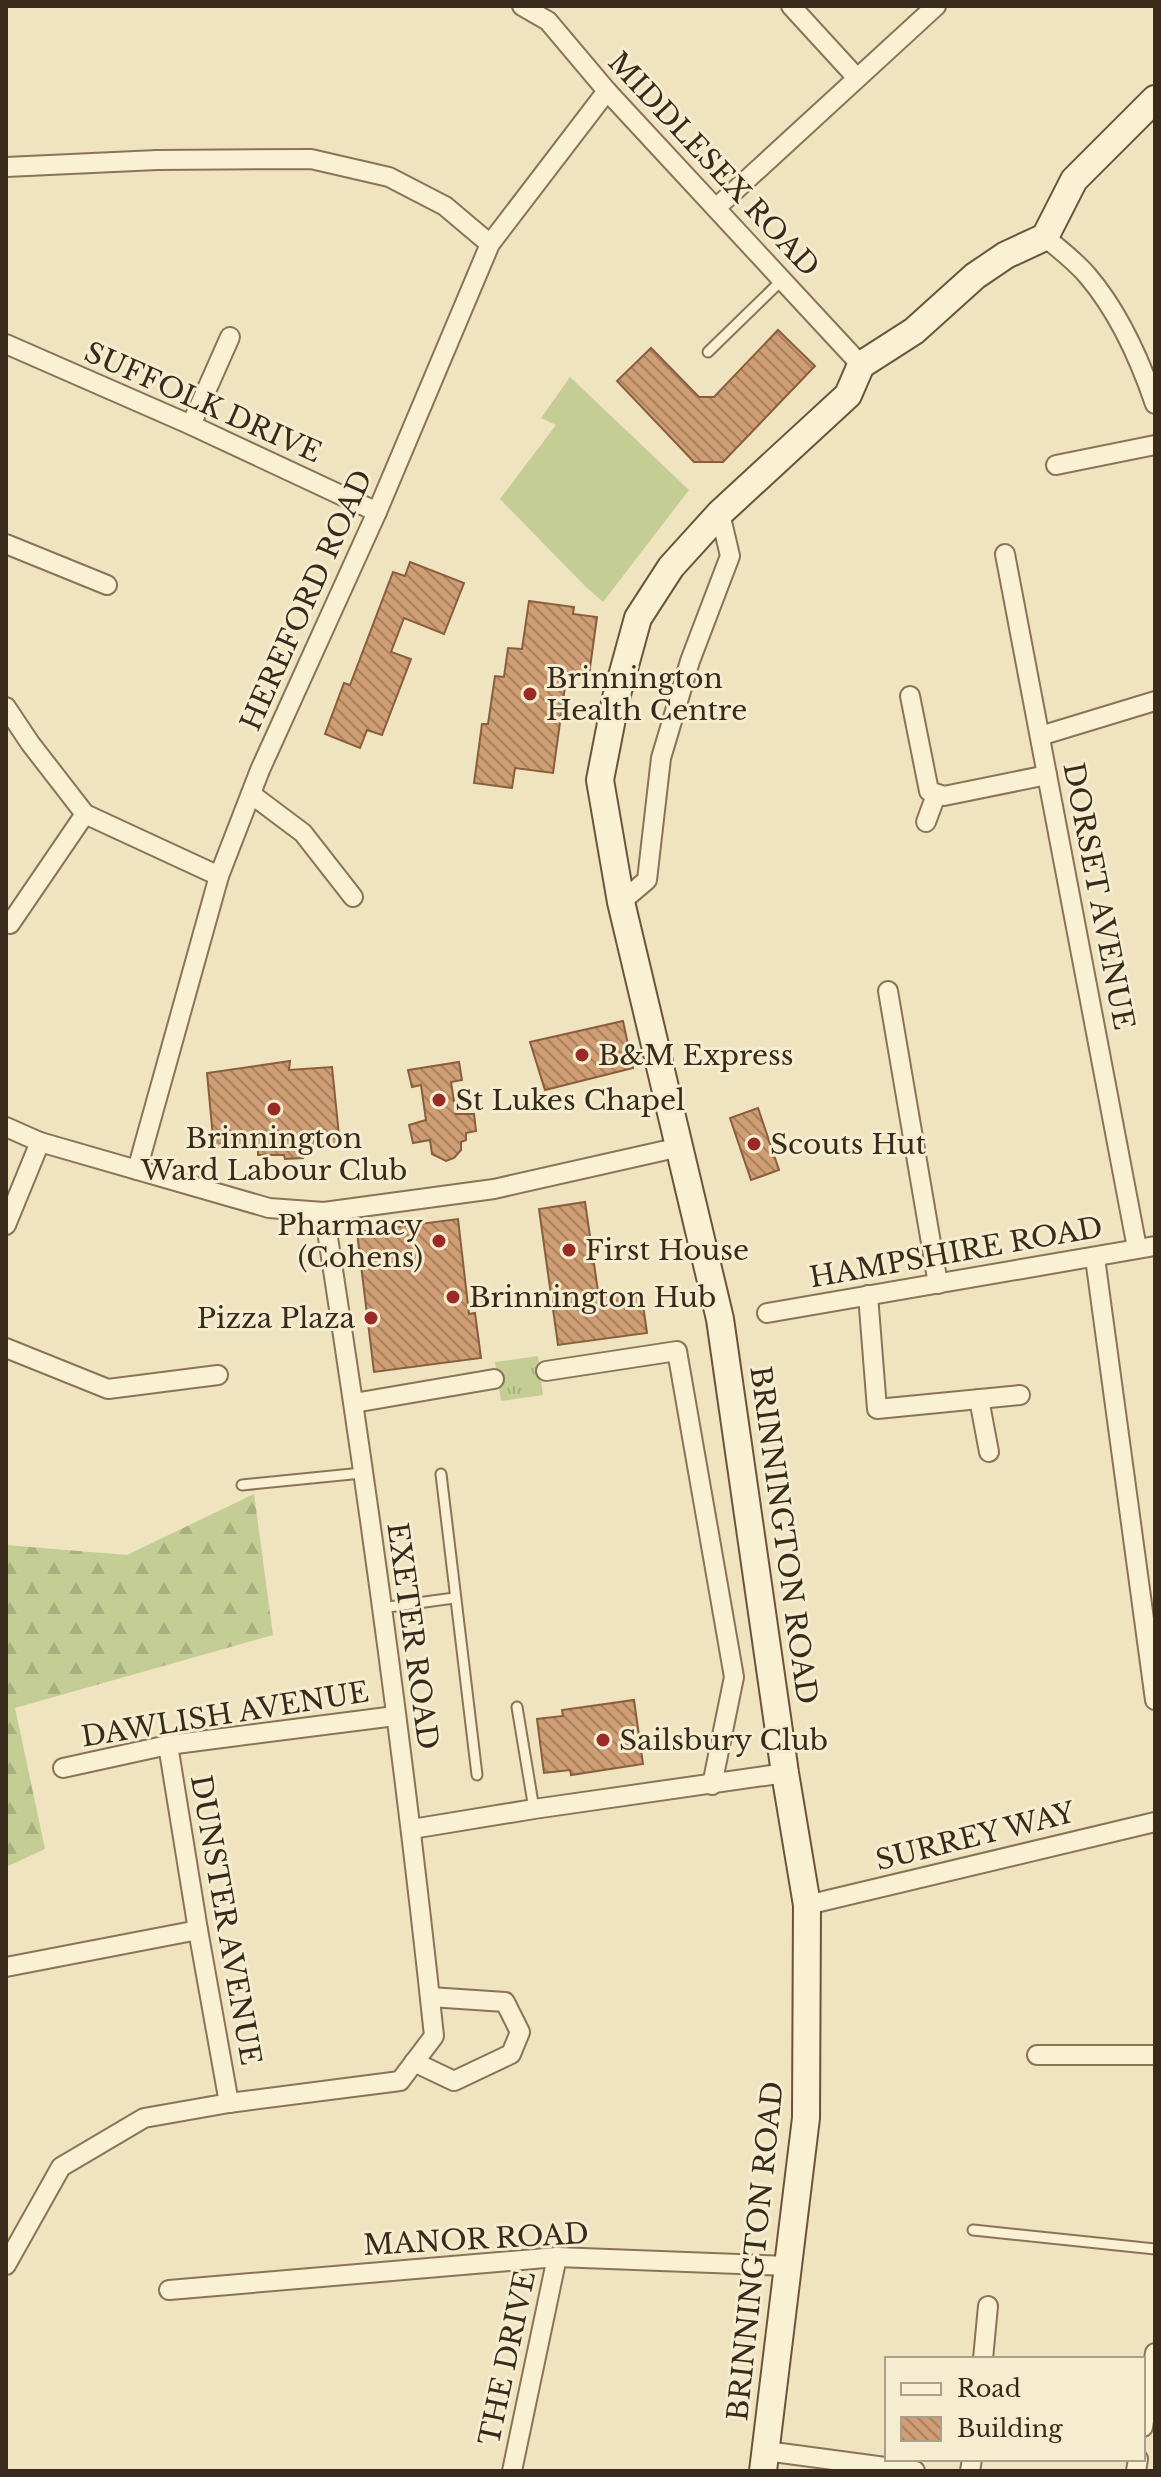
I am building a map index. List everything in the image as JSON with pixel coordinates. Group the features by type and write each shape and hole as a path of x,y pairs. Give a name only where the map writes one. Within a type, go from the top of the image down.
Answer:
{"street":[{"name":"MIDDLESEX ROAD","path":"522,6 548,21 607,91 861,365"},
{"path":"791,6 857,78"},
{"path":"717,207 936,6"},
{"name":"HEREFORD ROAD","path":"137,1170 219,876 251,794 377,512 490,244 607,91"},
{"path":"861,365 914,331 975,276 1006,255 1045,237 1074,180 1155,99"},
{"path":"6,167 157,160 311,159 389,177 445,206 490,244"},
{"path":"1045,237 1088,276 1112,312 1139,358 1155,404"},
{"path":"191,425 230,337"},
{"name":"SUFFOLK DRIVE","path":"6,344 191,425 377,512"},
{"name":"BRINNINGTON ROAD","path":"764,2461 806,2118 807,1905 720,1319 621,902 600,780 616,698 638,618 671,567 720,513 848,395 861,365"},
{"path":"1056,465 1155,445"},
{"path":"621,902 647,880 661,758 690,661 730,556 720,513"},
{"path":"6,544 107,585"},
{"name":"DORSET AVENUE","path":"1005,554 1047,775 1146,1247"},
{"path":"910,696 929,791 944,796 1047,775"},
{"path":"1040,736 1155,701"},
{"path":"6,707 85,814 219,876"},
{"path":"251,794 303,833 353,897"},
{"path":"926,822 936,795"},
{"path":"10,924 85,814"},
{"path":"888,991 938,1284"},
{"path":"6,1127 40,1142 269,1208 324,1212 494,1189 680,1147"},
{"path":"6,1225 40,1142"},
{"name":"EXETER ROAD","path":"324,1212 354,1403 412,1829 430,1997 434,2036 414,2062"},
{"name":"HAMPSHIRE ROAD","path":"767,1313 1146,1247"},
{"path":"1095,1258 1152,1650 1155,1700"},
{"path":"868,1295 877,1409 1020,1395"},
{"path":"6,1348 108,1389 218,1375"},
{"path":"546,1371 677,1351 734,1677 712,1785"},
{"path":"354,1403 494,1379"},
{"path":"979,1399 989,1452"},
{"name":"DAWLISH AVENUE","path":"63,1768 168,1745 395,1716"},
{"name":"DUNSTER AVENUE","path":"168,1745 229,2103"},
{"path":"412,1829 785,1773"},
{"name":"SURREY WAY","path":"807,1905 1155,1822"},
{"path":"6,1967 198,1930"},
{"path":"6,2265 61,2167 144,2118 229,2103 400,2081 414,2062 454,2081 511,2054 520,2032 505,2002 430,1997"},
{"path":"1037,2055 1155,2055"},
{"name":"MANOR ROAD","path":"169,2290 557,2257 788,2266"},
{"name":"THE DRIVE","path":"512,2471 557,2257"},
{"path":"983,2357 988,2306"},
{"path":"1145,2415 1155,2355"},
{"path":"764,2461 915,2471"}],"lane":[{"path":"708,352 783,279"},
{"path":"242,1485 362,1473"},
{"path":"441,1474 477,1775"},
{"path":"381,1608 454,1598"},
{"path":"517,1707 534,1809"},
{"path":"973,2230 1155,2249"}],"green space":[{"path":"570,377 689,490 603,602 500,499 556,425 541,418"},
{"path":"538,1356 543,1395 501,1401 495,1362"},
{"path":"254,1494 273,1635 15,1708 45,1849 6,1867 6,1545 127,1555"}],"building":[{"path":"778,330 815,366 723,462 694,462 617,381 651,348 699,397 714,397"},
{"path":"410,562 464,583 444,634 404,618 391,652 411,659 382,735 367,730 360,748 325,734 344,683 350,685 393,572 405,576"},
{"name":"Brinnington Health Centre","path":"529,601 574,607 573,614 597,617 589,675 567,672 553,773 515,768 512,788 474,783 482,724 488,724 495,676 504,677 508,648 522,649"},
{"name":"B&M Express","path":"623,1021 633,1068 545,1090 530,1042"},
{"name":"Brinnington Ward Labour Club","path":"290,1061 289,1070 332,1067 340,1145 304,1148 303,1158 285,1159 284,1155 258,1155 258,1148 214,1148 207,1073"},
{"name":"St Lukes Chapel","path":"459,1062 462,1080 451,1082 456,1114 474,1114 476,1131 466,1133 461,1150 446,1161 432,1154 430,1140 413,1143 409,1125 426,1120 421,1085 412,1087 408,1070"},
{"name":"Scouts Hut","path":"758,1108 779,1170 751,1180 730,1118"},
{"name":"First House","path":"585,1202 599,1298 641,1291 647,1333 558,1345 539,1209"},
{"path":"458,1219 469,1314 475,1313 481,1358 374,1372 357,1232"},
{"name":"Sailsbury Club","path":"634,1700 643,1764 571,1775 570,1770 544,1773 537,1719 563,1716 562,1710"}],"place":[{"name":"Brinnington Health Centre","path":"530,694"},
{"name":"B&M Express","path":"582,1055"},
{"name":"St Lukes Chapel","path":"439,1100"},
{"name":"Brinnington Ward Labour Club","path":"274,1109"},
{"name":"Scouts Hut","path":"754,1144"},
{"name":"Pharmacy (Cohens)","path":"439,1241"},
{"name":"First House","path":"569,1250"},
{"name":"Brinnington Hub","path":"453,1297"},
{"name":"Pizza Plaza","path":"371,1318"},
{"name":"Sailsbury Club","path":"603,1740"}]}
